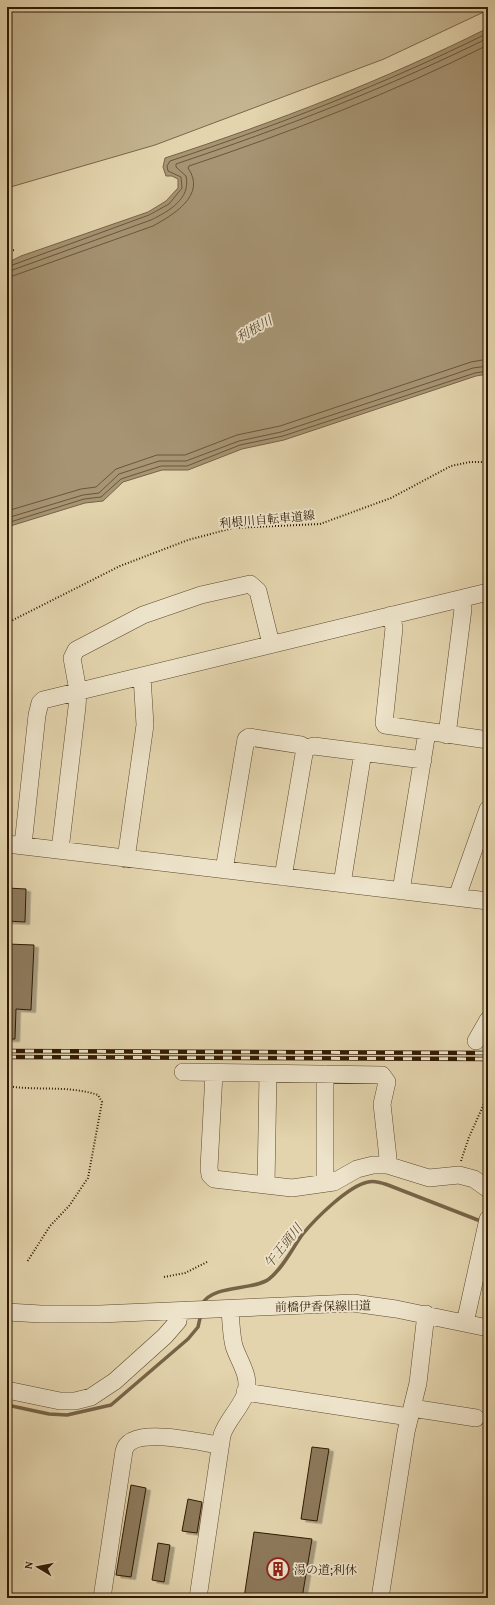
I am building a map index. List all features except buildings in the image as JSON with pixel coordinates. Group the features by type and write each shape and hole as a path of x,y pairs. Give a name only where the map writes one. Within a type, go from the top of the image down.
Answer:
{"street":[{"path":"60,850 78,691 72,658 76,650 143,615 201,595 246,585 254,586 258,591 271,644"},
{"path":"488,592 44,700 40,703 37,715 15,844 126,859 488,901"},
{"path":"447,735 462,609 459,599"},
{"path":"391,615 394,628 384,723 386,725 427,732 488,740"},
{"path":"126,859 144,725 142,676"},
{"path":"401,890 427,732"},
{"path":"224,870 246,739 248,737 301,745 306,748 314,746 423,760"},
{"path":"282,877 306,748"},
{"path":"342,884 363,752"},
{"path":"456,897 488,809"},
{"path":"476,1041 488,1020"},
{"path":"183,1072 379,1074 386,1080 382,1104 388,1158 387,1166"},
{"path":"214,1073 209,1168 210,1175 214,1179 292,1188 339,1180 357,1169 373,1165 387,1166 430,1178 459,1175 474,1179 488,1189"},
{"path":"266,1185 268,1074"},
{"path":"324,1074 325,1183"},
{"path":"465,1323 488,1219"},
{"name":"前橋伊香保線旧道","path":"7,1312 41,1314 100,1314 353,1304 378,1306 426,1314 488,1328"},
{"path":"198,1598 220,1445 226,1423 240,1404 245,1392 246,1376 234,1345 230,1309"},
{"path":"7,1390 60,1401 75,1401 91,1397 116,1381 192,1310"},
{"path":"380,1598 411,1413 418,1383 426,1314"},
{"path":"245,1392 411,1413 476,1418"},
{"path":"102,1598 125,1446 132,1440 149,1436 220,1445"}],"path":[{"path":"7,251 15,250"},
{"name":"利根川自転車道線","path":"7,623 115,569 188,540 233,528 320,524 391,498 451,466 470,462 488,462"},
{"path":"7,1086 86,1091 98,1095 102,1102 88,1178 69,1206 50,1226 27,1262"},
{"path":"461,1163 469,1137 488,1095"},
{"path":"164,1277 185,1273 207,1262"}],"shaded area":[{"path":"7,7 488,7 488,10 384,59 155,145 7,188"}],"water":[{"name":"利根川","path":"488,28 488,374 476,376 284,440 242,449 188,470 162,470 123,482 103,501 85,503 7,527 7,263 21,256 148,212 166,201 178,188 178,179 172,176 166,176 163,167 165,158 248,130 329,99 409,65"}],"waterway":[{"name":"午王頭川","path":"202,1304 207,1298 215,1293 262,1283 269,1279 283,1264 302,1235 323,1212 351,1190 371,1181 388,1185 483,1222"},
{"name":"午王頭川","path":"7,1405 49,1414 67,1415 111,1405 188,1339 198,1327 201,1314"}],"railway":[{"path":"7,1051 488,1053"},
{"path":"7,1057 488,1059"}],"place":[{"name":"湯の道;利休","path":"278,1569"}]}
